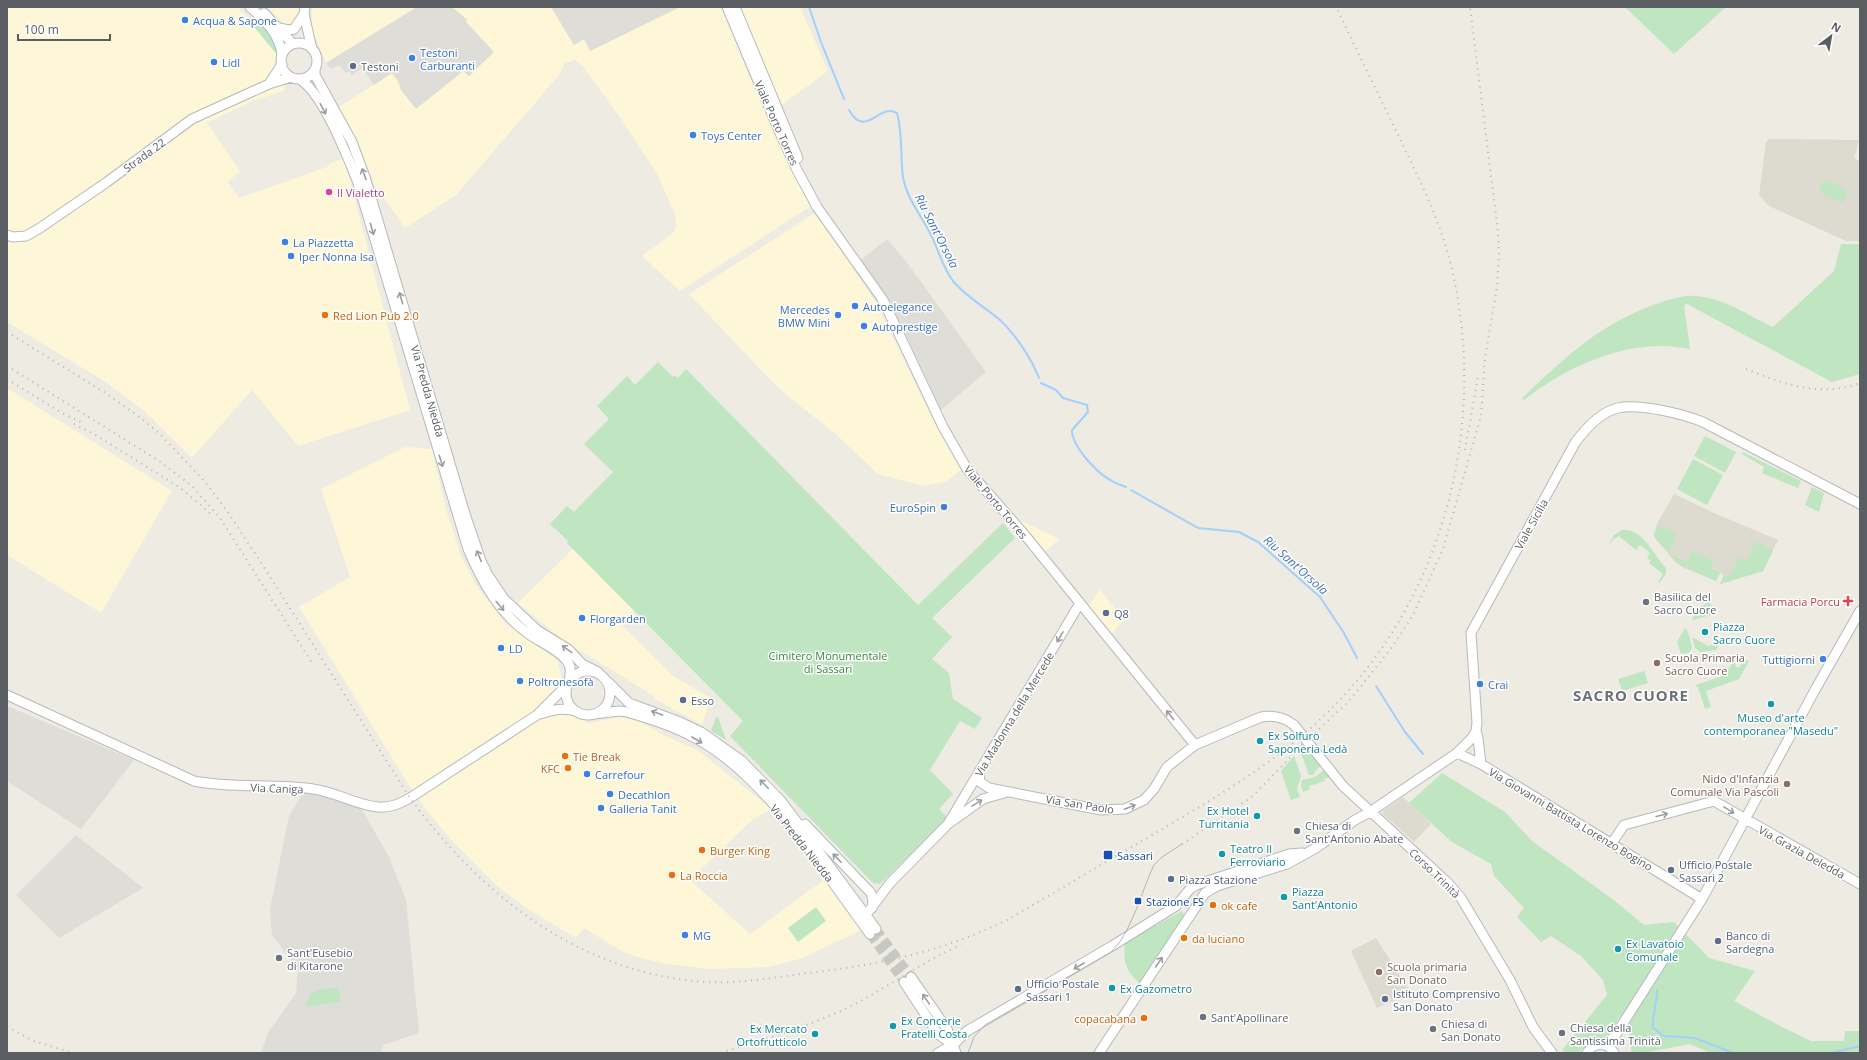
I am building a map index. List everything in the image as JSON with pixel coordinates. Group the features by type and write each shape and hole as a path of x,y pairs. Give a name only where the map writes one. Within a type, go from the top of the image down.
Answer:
{"main road":[{"path":"250,7 278,37 285,72 295,78 310,75 315,70 316,57 307,29 304,10"},
{"path":"258,7 296,44 312,48"},
{"name":"Viale Porto Torres","path":"727,7 781,136 797,170 818,207 884,300 943,426 967,469 1080,603 1195,745"},
{"name":"Viale Porto Torres","path":"734,7 806,175 837,234"},
{"path":"279,28 294,29 304,10"},
{"path":"269,84 289,47 296,44 307,29"},
{"name":"Via Predda Niedda","path":"315,70 315,76 352,142 365,177 464,514 481,561 496,588 514,610 537,630 568,649 582,664 598,672"},
{"name":"Via Predda Niedda","path":"295,78 310,87 321,103 357,180 426,415 468,550 475,566 489,591 513,620 529,634 557,652 567,661 570,668 568,683"},
{"name":"Strada 22","path":"7,235 13,237 26,236 107,182 192,119 269,84 295,78"},
{"name":"Viale Sicilia","path":"1476,731 1476,696 1471,633 1575,443 1587,427 1598,418 1617,408 1624,407 1649,409 1688,416 1703,422 1860,504"},
{"name":"Via Madonna della Mercede","path":"948,824 1080,603"},
{"path":"1604,1045 1617,1032 1702,899 1744,819 1860,611"},
{"path":"585,671 598,672 608,682 611,695 609,701 600,712 588,715 577,712 567,700 568,683 573,676 585,671"},
{"name":"Via Predda Niedda","path":"594,714 619,711 627,712 676,729 712,748 736,767 779,811 853,911 873,930 869,911 872,898 864,886 742,761 717,742 680,722 629,703 608,682"},
{"name":"Via Caniga","path":"7,695 194,781 217,786 312,789 328,792 364,805 391,807 410,798 537,715 568,683"},
{"name":"Via Caniga","path":"537,715 566,708 577,712"},
{"name":"Corso Trinità","path":"1195,745 1266,716 1282,718 1294,725 1343,786 1447,882 1461,898 1479,931 1510,980 1533,1027 1552,1053"},
{"path":"1099,1053 1200,900 1209,890 1287,864 1316,848 1355,820 1370,812 1457,753 1468,743 1476,731"},
{"name":"Via Giovanni Battista Lorenzo Bogino","path":"1476,731 1481,764"},
{"name":"Via Giovanni Battista Lorenzo Bogino","path":"1468,743 1481,764"},
{"name":"Via San Paolo","path":"979,773 979,779 984,786 1101,810 1125,809 1144,800 1154,789 1167,767 1195,745"},
{"name":"Via Giovanni Battista Lorenzo Bogino","path":"1457,753 1481,764 1702,899"},
{"name":"Via San Paolo","path":"869,911 891,882 948,824 983,799 1010,792"},
{"name":"Via Predda Niedda","path":"780,801 869,911"},
{"name":"Via Grazia Deledda","path":"1612,843 1624,825 1714,801 1860,884"},
{"path":"938,1053 954,1049 967,1031 1112,946 1178,904 1196,885 1289,854 1306,853"},
{"name":"Via San Paolo","path":"864,886 870,889 878,890 891,882"},
{"path":"1178,904 1186,908 1190,916"},
{"path":"853,911 860,915 869,911"},
{"path":"907,979 947,1029 954,1049"},
{"path":"1587,1053 1595,1045 1604,1045 1613,1052 1617,1032"}],"shaded area":[{"path":"7,7 237,7 258,26 263,27 278,49 277,64 282,74 285,90 257,99 207,123 240,171 228,182 239,198 327,167 331,163 344,158 410,410 298,446 252,390 192,458 143,410 104,381 7,322"},
{"path":"268,7 299,7 297,22 289,27 282,23"},
{"path":"312,7 417,7 326,63 312,30"},
{"name":"Testoni Carburanti","path":"417,7 452,7 467,20 466,22 494,52 469,76 463,71 416,109 401,90 398,81 392,73 374,85 362,68 352,75 349,71 346,73 339,65 331,69 326,63"},
{"path":"452,7 551,7 574,45 584,39 590,51 680,7 722,7 748,73 811,206 680,291 642,256 674,232 676,225 675,215 667,196 657,174 624,123 584,68 576,60 565,63 559,75 456,195 405,228 374,184 357,141 339,107 392,73 398,81 401,90 416,108 464,71 469,76 494,52 466,22 467,19"},
{"path":"551,7 680,7 590,51 584,39 574,45"},
{"path":"738,7 800,7 828,71 782,105"},
{"path":"1769,139 1859,140 1854,158 1860,161 1860,241 1846,241 1769,206 1759,195 1766,142"},
{"path":"815,213 875,301 937,428 964,468 945,482 924,486 878,474 838,436 778,388 689,294"},
{"path":"887,239 905,260 986,372 941,410 904,331 861,260"},
{"path":"7,388 172,491 101,613 7,555"},
{"path":"405,447 432,449 447,513 462,558 478,588 505,623 558,661 562,680 557,688 549,695 565,712 589,723 620,717 641,722 663,735 697,750 772,809 752,820 690,880 750,934 825,879 861,930 803,958 768,967 709,969 667,964 623,952 584,928 576,938 529,910 497,886 456,845 431,816 412,790 299,607 350,577 321,489"},
{"path":"1674,494 1778,540 1763,571 1720,584 1724,575 1720,573 1716,581 1682,567 1674,561 1654,535 1658,522"},
{"path":"1017,519 1060,539 1044,552"},
{"name":"Florgarden","path":"573,549 635,611 622,625 673,676 711,698 702,725 653,698 654,696 563,640 518,603"},
{"name":"Q8","path":"1100,590 1124,620 1111,634 1088,606"},
{"path":"7,706 134,760 81,829 7,781"},
{"path":"304,791 321,792 361,808 389,857 406,900 419,1033 383,1045 381,1053 261,1053 268,1033 296,993 298,970 272,935 270,909 289,816"},
{"path":"1403,797 1431,824 1414,842 1383,814 1383,811"},
{"path":"76,835 143,888 59,938 16,895"},
{"name":"Scuola primaria San Donato","path":"1376,938 1411,993 1377,1008 1351,951"}],"green space":[{"path":"1625,7 1726,7 1674,54"},
{"path":"252,20 269,33 275,44 278,56 250,22"},
{"path":"1824,179 1848,190 1842,203 1819,192"},
{"path":"1841,244 1860,244 1860,374 1832,382 1687,304 1684,305 1690,349 1666,346 1644,347 1607,355 1572,369 1555,378 1524,400 1522,398 1569,355 1601,331 1638,311 1672,299 1690,296 1705,297 1725,303 1773,327 1834,271"},
{"name":"Cimitero Monumentale di Sassari","path":"658,362 673,377 675,375 678,378 686,369 918,605 1003,523 1015,538 932,618 952,637 932,659 949,673 953,699 982,718 975,729 960,721 930,770 953,794 939,809 948,818 880,884 873,883 730,736 743,721 550,524 567,506 574,512 613,472 584,444 609,419 597,406 627,376 635,385"},
{"path":"1705,436 1736,452 1725,473 1694,456"},
{"path":"1743,452 1801,481 1798,488 1762,473 1764,467 1742,454"},
{"path":"1693,459 1723,475 1707,505 1677,489"},
{"path":"1812,487 1824,493 1819,512 1805,505"},
{"path":"1657,525 1677,534 1668,553 1655,538 1654,535"},
{"path":"1622,530 1636,533 1642,538 1666,568 1666,574 1660,582 1658,583 1663,574 1649,563 1651,561 1647,558 1650,553 1640,545 1636,550 1619,536 1615,539 1614,538 1607,547 1614,535"},
{"path":"1756,541 1773,551 1763,571 1720,584 1724,575 1729,577 1739,557 1746,561"},
{"path":"1693,551 1713,561 1710,568 1720,573 1716,581 1677,563 1668,553 1687,562"},
{"path":"1709,602 1713,609 1711,615 1693,620 1692,619 1698,608"},
{"path":"1685,628 1688,632 1692,648 1689,653 1681,654 1677,642"},
{"path":"1692,637 1708,646 1715,644 1718,646 1716,650 1700,652 1695,648"},
{"path":"1744,659 1749,661 1739,679 1706,691 1711,707 1705,709 1696,685 1725,675 1733,662 1736,664 1735,666 1739,668"},
{"path":"1644,671 1648,683 1622,691 1618,679"},
{"path":"716,717 718,717 726,740 711,731"},
{"path":"1304,747 1320,765 1319,769 1318,768 1313,775 1309,775 1300,750"},
{"path":"1294,756 1301,776 1297,789 1300,797 1291,800 1281,771"},
{"path":"1324,770 1331,777 1324,779 1325,781 1309,786 1310,789 1303,792 1301,785 1302,780 1315,777"},
{"path":"1442,773 1505,812 1532,841 1615,901 1644,925 1674,922 1709,958 1755,971 1734,1001 1811,1041 1844,1041 1845,1031 1860,1031 1860,1053 1710,1053 1690,1044 1642,1053 1632,1053 1628,1032 1620,1016 1610,1033 1602,1039 1586,1046 1579,1053 1566,1053 1562,1050 1607,995 1603,980 1581,956 1551,936 1541,942 1517,917 1524,908 1494,876 1491,864 1452,842 1409,803"},
{"path":"816,907 826,921 798,942 788,928"},
{"path":"1182,911 1185,917 1141,984 1131,975 1126,966 1124,955 1125,942"},
{"path":"338,987 341,1001 306,1007 308,1000 314,992"}],"waterway":[{"name":"Riu Sant'Orsola","path":"809,7 821,42 844,99"},
{"name":"Riu Sant'Orsola","path":"849,110 855,118 861,122 873,119 884,112 890,111 897,113 900,129 902,169 905,185 911,201 932,237 946,271 958,287 1000,320 1012,333 1027,355 1039,378"},
{"name":"Riu Sant'Orsola","path":"1041,383 1056,390 1063,398 1087,405 1088,412 1072,430 1076,444 1093,466 1106,477 1126,487"},
{"name":"Riu Sant'Orsola","path":"1131,490 1198,528 1239,532 1258,542 1320,597 1344,633 1357,658"},
{"name":"Riu Sant'Orsola","path":"1376,686 1405,732 1423,754"},
{"name":"Riu Sant'Orsola","path":"1657,990 1653,1028 1664,1036 1695,1038 1733,1053"},
{"name":"Riu Sant'Orsola","path":"1831,1053 1860,1046"}],"tunnel":[{"path":"876,929 911,977"},
{"path":"870,934 904,982"}],"tram line":[{"path":"968,1053 974,1037 985,1025 1111,952 1118,944 1136,911 1154,865 1162,857 1182,844"}],"railway":[{"path":"7,332 104,392 137,415 160,434 206,483 227,511 262,564 410,798 438,834 469,867 502,897 538,924 576,946 617,964 660,976 706,982 748,981 891,960 937,948 983,931 1007,920 1216,797 1264,765 1310,729 1331,709 1371,663 1405,611 1431,556 1450,497 1461,437 1464,375 1460,314 1448,254 1432,209 1413,166 1336,7"},
{"path":"1182,844 1253,796 1303,744 1347,703 1395,643 1413,615 1443,549 1481,416 1485,358 1497,287 1499,254 1498,232 1470,7"},
{"path":"7,366 159,461 192,486 220,518 312,663"},
{"path":"1746,369 1774,380 1816,389 1831,389 1860,383"},
{"path":"1465,450 1478,377"},
{"path":"7,379 62,413 83,423"},
{"path":"74,424 94,434 179,487 211,514"},
{"path":"721,1053 801,1027 832,1015 876,993 932,959 961,945"},
{"path":"7,1027 34,1041 73,1053"}],"place":[{"name":"Acqua & Sapone","path":"185,20"},
{"name":"Testoni Carburanti","path":"412,58"},
{"name":"Lidl","path":"214,62"},
{"name":"Testoni","path":"353,66"},
{"name":"Toys Center","path":"693,135"},
{"name":"Il Vialetto","path":"329,192"},
{"name":"La Piazzetta","path":"285,242"},
{"name":"Iper Nonna Isa","path":"291,256"},
{"name":"Autoelegance","path":"855,306"},
{"name":"Red Lion Pub 2.0","path":"325,315"},
{"name":"Mercedes BMW Mini","path":"838,315"},
{"name":"Autoprestige","path":"864,326"},
{"name":"EuroSpin","path":"944,507"},
{"name":"Farmacia Porcu","path":"1848,601"},
{"name":"Basilica del Sacro Cuore","path":"1646,602"},
{"name":"Q8","path":"1106,613"},
{"name":"Florgarden","path":"582,618"},
{"name":"Piazza Sacro Cuore","path":"1705,632"},
{"name":"LD","path":"501,648"},
{"name":"Tuttigiorni","path":"1823,659"},
{"name":"Scuola Primaria Sacro Cuore","path":"1657,663"},
{"name":"Poltronesofà","path":"520,681"},
{"name":"Crai","path":"1480,684"},
{"name":"Esso","path":"683,700"},
{"name":"Museo d'arte contemporanea \"Masedu\"","path":"1771,704"},
{"name":"Ex Solfuro Saponeria Ledà","path":"1260,741"},
{"name":"Tie Break","path":"565,756"},
{"name":"KFC","path":"568,768"},
{"name":"Carrefour","path":"587,774"},
{"name":"Nido d'Infanzia Comunale Via Pascoli","path":"1787,784"},
{"name":"Decathlon","path":"610,794"},
{"name":"Galleria Tanit","path":"601,808"},
{"name":"Ex Hotel Turritania","path":"1257,816"},
{"name":"Chiesa di Sant'Antonio Abate","path":"1297,831"},
{"name":"Burger King","path":"702,850"},
{"name":"Teatro Il Ferroviario","path":"1222,854"},
{"name":"Sassari","path":"1108,855"},
{"name":"Ufficio Postale Sassari 2","path":"1671,870"},
{"name":"La Roccia","path":"672,875"},
{"name":"Piazza Stazione","path":"1171,879"},
{"name":"Piazza Sant'Antonio","path":"1284,897"},
{"name":"Stazione FS","path":"1138,901"},
{"name":"ok cafe","path":"1213,905"},
{"name":"MG","path":"685,935"},
{"name":"da luciano","path":"1184,938"},
{"name":"Banco di Sardegna","path":"1718,941"},
{"name":"Ex Lavatoio Comunale","path":"1618,949"},
{"name":"Sant'Eusebio di Kitarone","path":"279,958"},
{"name":"Scuola primaria San Donato","path":"1379,972"},
{"name":"Ex Gazometro","path":"1112,988"},
{"name":"Ufficio Postale Sassari 1","path":"1018,989"},
{"name":"Istituto Comprensivo San Donato","path":"1385,999"},
{"name":"Sant'Apollinare","path":"1203,1017"},
{"name":"copacabana","path":"1144,1018"},
{"name":"Ex Concerie Fratelli Costa","path":"893,1026"},
{"name":"Chiesa di San Donato","path":"1433,1029"},
{"name":"Chiesa della Santissima Trinità","path":"1562,1033"},
{"name":"Ex Mercato Ortofrutticolo","path":"815,1034"}],"district":[{"name":"SACRO CUORE","path":"1631,695"}]}
